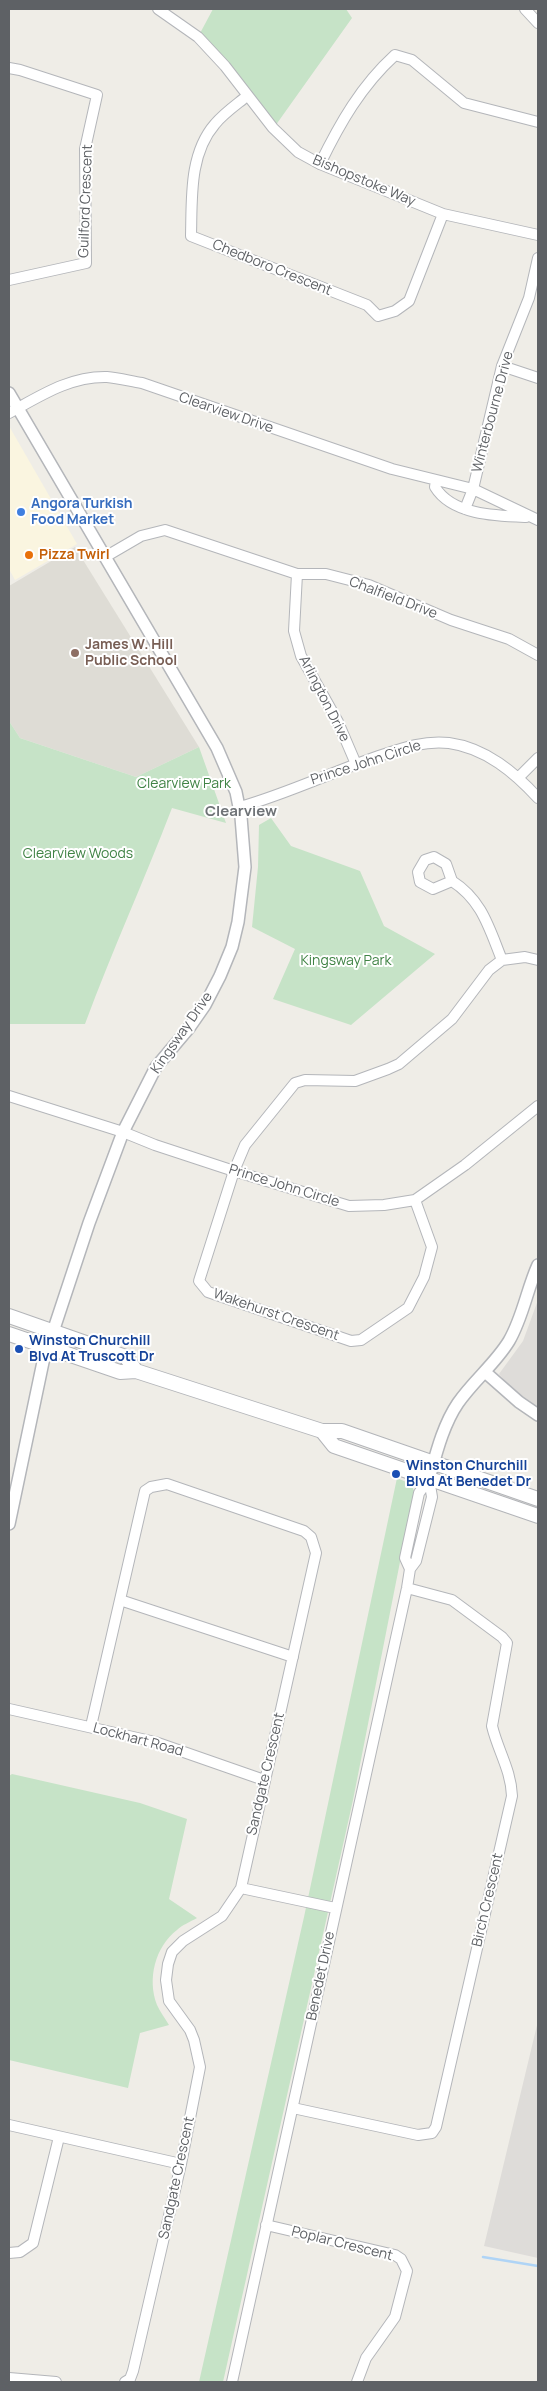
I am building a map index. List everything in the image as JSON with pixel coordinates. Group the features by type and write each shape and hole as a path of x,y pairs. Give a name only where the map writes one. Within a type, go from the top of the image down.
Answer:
{"main road":[{"path":"9,1316 126,1357 136,1371"},
{"path":"9,1334 120,1372 136,1371 322,1431 342,1431 538,1499"},
{"path":"322,1431 334,1446 538,1516"}],"street":[{"name":"Bishopstoke Way","path":"158,9 198,37 225,66 273,128 292,146 320,164 443,214 538,235"},
{"path":"525,9 538,23"},
{"path":"320,164 339,125 374,73 395,55 412,60 464,102 538,122"},
{"name":"Guilford Crescent","path":"9,68 97,95 85,149 86,263 9,280"},
{"name":"Chedboro Crescent","path":"247,96 214,125 202,145 194,168 191,236 367,305 378,316 395,312 408,301 443,214"},
{"name":"Winterbourne Drive","path":"465,509 474,489 502,366 529,298 538,258"},
{"path":"502,366 538,378"},
{"name":"Clearview Drive","path":"13,410 60,385 76,380 108,377 142,384 392,469 474,489 534,519"},
{"name":"Kingsway Drive","path":"9,393 13,410 105,557 217,748 240,806 245,867 238,922 232,947 220,976 205,1005 189,1028 156,1067 123,1132 89,1223 43,1362 9,1524"},
{"name":"Clearview Drive","path":"436,480 435,487 440,496 465,509 493,516 534,519"},
{"name":"Chalfield Drive","path":"105,557 141,536 165,530 297,574 326,574 370,585 451,620 509,639 538,655"},
{"name":"Arlington Drive","path":"297,574 294,631 301,656 338,722 356,764"},
{"name":"Prince John Circle","path":"240,806 356,764 424,743 450,743 496,761 519,777 538,798"},
{"path":"519,777 538,758"},
{"path":"452,881 469,893 477,903 502,960"},
{"path":"234,1171 245,1145 295,1083 305,1080 355,1081 399,1064 452,1019 489,970 502,960 525,957 538,960"},
{"name":"Prince John Circle","path":"9,1098 123,1132 155,1145 234,1171 349,1206 384,1205 415,1200 465,1165 538,1106"},
{"name":"Wakehurst Crescent","path":"234,1171 199,1281 208,1292 351,1341 361,1340 408,1308 424,1277 432,1247 415,1200"},
{"path":"429,1479 456,1405 509,1341 518,1323 531,1280 538,1265"},
{"path":"485,1372 526,1407 538,1414"},
{"name":"Benedet Drive","path":"232,2382 410,1569 416,1561 432,1497 429,1479"},
{"name":"Sandgate Crescent","path":"91,1726 145,1491 151,1487 167,1484 304,1531 311,1537 316,1553 241,1888 222,1916 183,1941 172,1952 168,1964 166,1980 169,2001 190,2030 200,2067 181,2164 134,2371 130,2379 125,2382"},
{"name":"Birch Crescent","path":"293,2108 418,2135 432,2133 436,2127 512,1796 512,1780 492,1726 507,1643 502,1637 452,1600 407,1588"},
{"path":"120,1600 292,1657"},
{"name":"Lockhart Road","path":"9,1708 155,1742 264,1780"},
{"path":"241,1888 335,1908"},
{"path":"9,2125 181,2164"},
{"path":"9,2253 20,2252 33,2243 59,2137"},
{"name":"Poplar Crescent","path":"266,2225 395,2255 405,2264 407,2271 395,2317 366,2358 357,2382"},
{"path":"9,2378 56,2382"}],"shaded area":[{"path":"9,426 77,544 15,580 9,569"},
{"name":"James W. Hill Public School","path":"75,547 199,747 136,777 20,738 9,721 9,586"},
{"path":"538,1300 538,1408 510,1387 499,1374 523,1341"},
{"path":"538,2021 538,2258 484,2246"}],"green space":[{"path":"213,9 346,9 352,18 273,129 198,37"},
{"name":"Clearview Woods","path":"9,721 20,738 136,777 199,747 226,823 172,808 85,1024 10,1024 9,1022"},
{"name":"Kingsway Park","path":"271,818 291,846 360,871 384,926 435,954 351,1025 273,999 295,949 252,927 258,867 259,825"},
{"path":"397,1478 411,1484 414,1491 353,1800 223,2382 199,2382 304,1917"},
{"path":"12,1774 140,1803 187,1819 169,1899 197,1918 181,1927 169,1937 158,1954 153,1974 154,1995 158,2008 169,2025 140,2033 128,2088 9,2060 9,1776"}],"waterway":[{"path":"483,2257 538,2266"}],"place":[{"name":"Angora Turkish Food Market","path":"21,512"},
{"name":"Pizza Twirl","path":"29,555"},
{"name":"James W. Hill Public School","path":"75,653"},
{"name":"Winston Churchill Blvd At Truscott Dr","path":"19,1349"},
{"name":"Winston Churchill Blvd At Benedet Dr","path":"396,1474"}],"district":[{"name":"Clearview","path":"241,812"}],"park label":[{"name":"Clearview Park","path":"184,784"}]}
